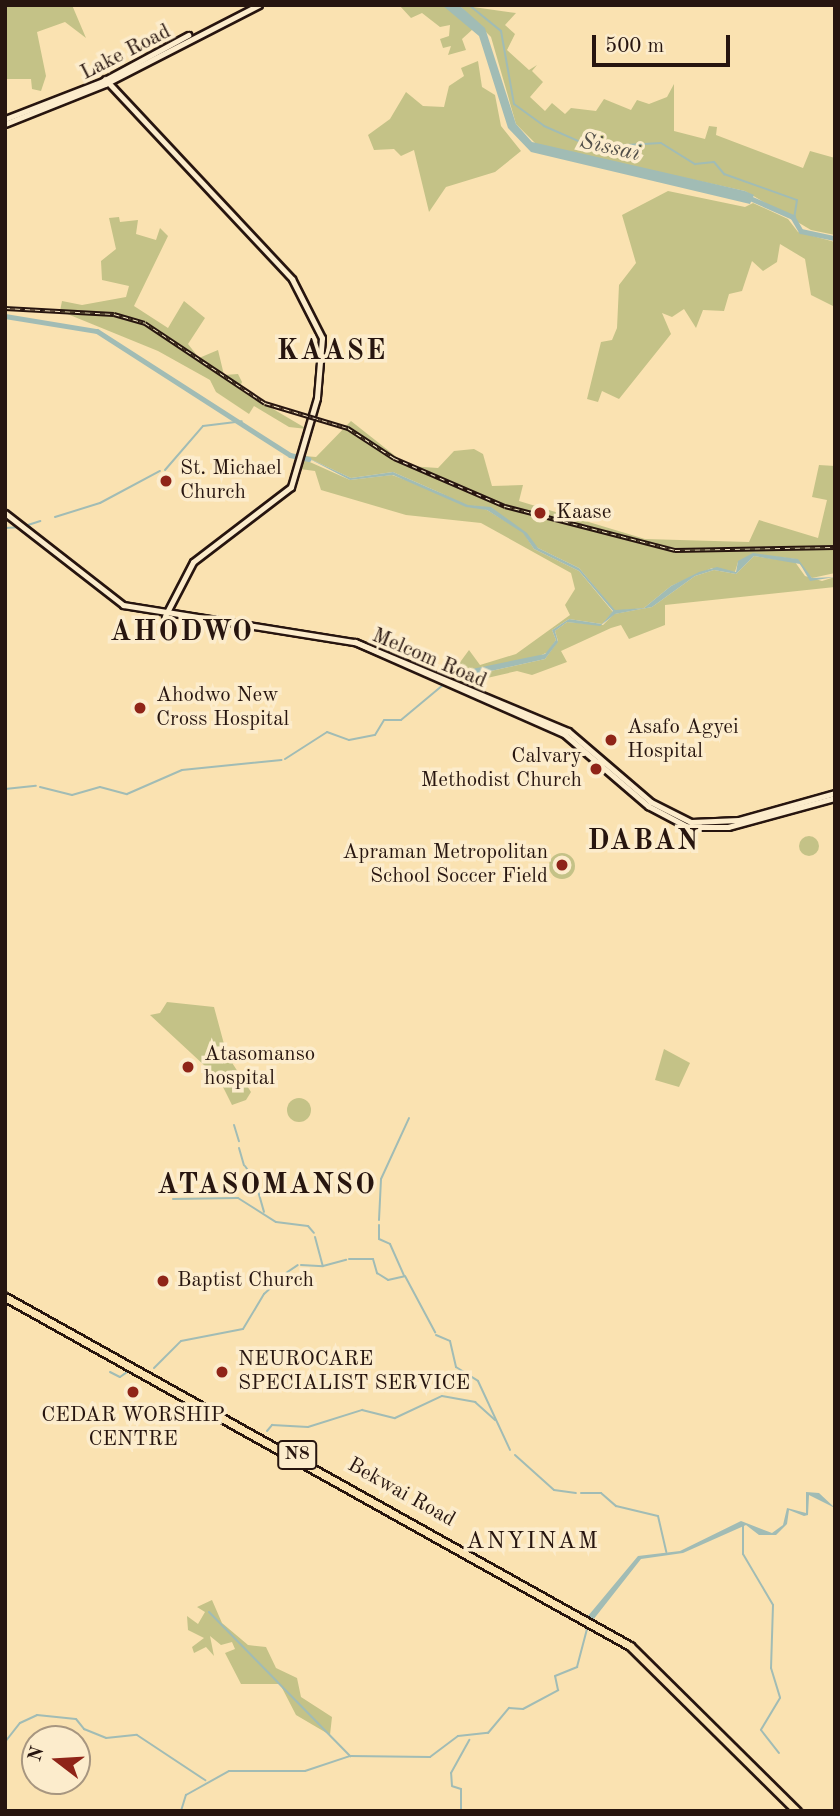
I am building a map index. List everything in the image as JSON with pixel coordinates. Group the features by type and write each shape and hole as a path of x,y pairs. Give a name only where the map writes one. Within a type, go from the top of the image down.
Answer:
{"highway":[{"name":"Bekwai Road","path":"5,1295 131,1361 645,1653 797,1811"}],"main road":[{"name":"Lake Road","path":"5,122 97,87 147,52 251,5"},
{"name":"Lake Road","path":"5,122 105,82 259,5"},
{"path":"111,92 118,76"},
{"path":"105,82 111,92 296,289 316,321 322,350"},
{"path":"97,87 111,92 292,279 321,329 328,334 322,343"},
{"path":"165,615 189,566 281,499 302,457 322,350 321,329"},
{"name":"Melcom Road","path":"5,513 113,600 165,615 355,642 528,716 577,742 659,813 697,826 728,827 835,798"},
{"path":"697,826 739,820 835,793"}],"shaded area":[{"path":"5,5 72,5 86,38 65,22 37,32 46,76 41,91 32,89 31,79 5,79"},
{"path":"399,5 442,5 458,14 473,29 462,39 466,50 448,55 451,46 443,48 440,39 449,36 450,25 440,27 422,13 411,18"},
{"path":"459,5 516,13 505,25 515,34 507,50 529,70 537,65 532,71 543,82 530,97 545,111 552,103 565,114 571,108 596,111 604,99 631,110 637,100 649,104 667,97 674,84 674,131 705,139 709,126 717,127 716,135 803,168 810,151 835,158 835,235 811,230 745,191 538,146 516,124 491,37"},
{"path":"478,61 482,87 495,95 501,126 521,151 495,172 446,187 429,212 414,150 401,156 394,149 374,150 368,135 390,119 406,92 423,106 444,107 449,86 464,76 461,68"},
{"path":"668,191 745,207 753,203 788,219 798,232 835,242 835,307 811,295 805,259 780,244 777,262 763,271 752,261 742,291 729,294 724,311 703,310 696,328 684,309 672,317 662,313 671,334 619,399 602,391 598,402 587,399 601,342 612,340 617,328 619,285 636,263 622,215"},
{"path":"119,217 120,222 138,220 136,234 156,240 160,228 168,236 134,306 168,328 184,301 205,318 188,344 199,358 218,350 224,375 238,374 242,382 239,389 307,429 289,427 254,406 249,414 216,392 210,380 158,351 60,311 62,301 82,305 126,297 129,286 102,280 101,261 116,249 109,218"},
{"path":"351,421 408,466 438,468 454,451 474,449 483,454 492,486 523,485 519,501 645,539 749,542 759,520 818,538 827,500 812,497 819,465 835,466 835,573 812,578 795,559 755,554 738,562 735,572 712,568 671,586 644,608 615,611 579,568 538,548 492,508 468,505 393,472 351,478 304,456 316,457"},
{"path":"303,459 350,480 392,475 487,510 523,532 534,549 579,571 613,612 602,624 569,619 552,630 556,640 548,652 535,658 450,676 469,650 480,665 516,654 570,615 565,605 575,589 571,573 481,523 406,515 321,490 315,471 300,469"},
{"path":"754,556 795,562 805,576 822,581 835,577 835,587 665,605 665,625 629,639 621,625 611,628 561,651 567,662 532,675 517,671 487,678 479,690 455,679 545,659 558,641 555,631 567,622 603,625 614,614 652,607 695,576 714,570 736,574"},
{"path":"809,836 816,839 819,846 816,853 809,856 802,853 799,846 802,839"},
{"name":"Apraman Metropolitan School Soccer Field","path":"562,853 571,857 575,866 571,875 562,879 553,875 549,866 553,857"},
{"path":"167,1002 214,1007 227,1055 251,1092 246,1100 232,1105 219,1079 150,1015 160,1013"},
{"path":"664,1049 690,1063 679,1087 655,1080"},
{"path":"299,1098 310,1105 311,1110 304,1121 299,1122 288,1115 287,1110 294,1099"},
{"path":"212,1600 222,1623 248,1645 266,1647 276,1668 297,1678 301,1697 332,1717 330,1735 296,1715 280,1684 241,1684 225,1653 235,1649 232,1642 221,1645 210,1636 214,1656 206,1647 194,1653 192,1647 204,1638 188,1630 187,1616 198,1624 205,1612 197,1607"}],"water":[{"path":"442,5 459,5 485,28 516,124 532,142 745,191 754,195 750,204 531,152 508,128 479,36"},
{"path":"304,456 351,478 393,472 468,505 491,507 527,533 538,548 579,568 615,610 644,608 671,586 699,572 717,567 736,572 738,561 753,553 798,559 812,578 835,577 810,581 800,564 754,556 736,574 714,570 695,576 652,607 615,614 600,626 567,622 555,631 558,642 545,659 455,679 462,671 545,654 556,640 552,630 569,619 602,624 613,611 579,571 534,549 523,533 487,510 466,507 393,475 350,480"},
{"path":"806,1492 819,1493 835,1508 809,1495 808,1515 789,1510 787,1524 776,1535 759,1535 746,1525 683,1553 641,1559 593,1620 588,1616 638,1556 680,1551 741,1521 772,1533 783,1525 787,1508 806,1513"}],"waterway":[{"path":"469,5 501,31 514,104 544,126 592,147 661,143 695,164 714,162 724,174 797,200 794,220"},
{"name":"Sissai","path":"750,198 793,217 801,231 835,238"},
{"path":"5,316 97,331 290,455 309,459"},
{"path":"165,470 203,426 242,421"},
{"path":"55,517 100,503 160,471"},
{"path":"28,525 40,521"},
{"path":"5,528 22,527"},
{"path":"285,759 327,732 349,740 375,735 384,720 401,720 443,685"},
{"path":"40,787 72,795 100,787 127,794 182,770 281,760"},
{"path":"5,789 36,786"},
{"path":"379,1220 381,1179 409,1118"},
{"path":"234,1125 239,1141"},
{"path":"239,1148 244,1165"},
{"path":"245,1166 256,1182"},
{"path":"256,1184 264,1212"},
{"path":"173,1199 238,1198 276,1222 308,1226 314,1233"},
{"path":"379,1225 379,1239 390,1244 404,1275"},
{"path":"315,1237 323,1266 346,1260"},
{"path":"349,1259 373,1259 377,1273 388,1280 405,1276 435,1332"},
{"path":"286,1273 298,1265"},
{"path":"301,1265 323,1266"},
{"path":"154,1368 181,1341 243,1329 264,1294 283,1277"},
{"path":"436,1335 450,1341 456,1367 478,1381 510,1450"},
{"path":"110,1372 120,1377 130,1370"},
{"path":"267,1431 272,1425 308,1427 362,1410 395,1418 442,1396 475,1402 495,1420"},
{"path":"515,1455 554,1490 576,1493"},
{"path":"581,1493 601,1493 616,1506 658,1516 666,1552"},
{"path":"743,1525 743,1554 773,1605 771,1668 780,1698 761,1730 779,1753"},
{"path":"209,1612 350,1756"},
{"path":"181,1811 186,1795 229,1771 305,1771 350,1756 430,1757 458,1736 488,1733 509,1708 523,1709 558,1690 555,1676 577,1667 588,1625"},
{"path":"5,1742 20,1723 37,1715 76,1719 84,1729 106,1738 137,1735 205,1780"},
{"path":"461,1811 461,1789 452,1786 451,1773 469,1740"}],"railway":[{"path":"5,308 114,314 145,323 265,403 348,428 394,458 505,506 675,550 835,547"}],"place":[{"name":"St. Michael Church","path":"166,481"},
{"name":"Kaase","path":"540,513"},
{"name":"Ahodwo New Cross Hospital","path":"140,708"},
{"name":"Asafo Agyei Hospital","path":"611,740"},
{"name":"Calvary Methodist Church","path":"596,769"},
{"name":"Apraman Metropolitan School Soccer Field","path":"562,865"},
{"name":"Atasomanso hospital","path":"188,1067"},
{"name":"Baptist Church","path":"163,1281"},
{"name":"NEUROCARE SPECIALIST SERVICE","path":"222,1372"},
{"name":"CEDAR WORSHIP CENTRE","path":"133,1392"}],"district":[{"name":"KAASE","path":"332,352"},
{"name":"AHODWO","path":"182,633"},
{"name":"DABAN","path":"644,842"},
{"name":"ATASOMANSO","path":"267,1186"},
{"name":"ANYINAM","path":"533,1543"}]}
